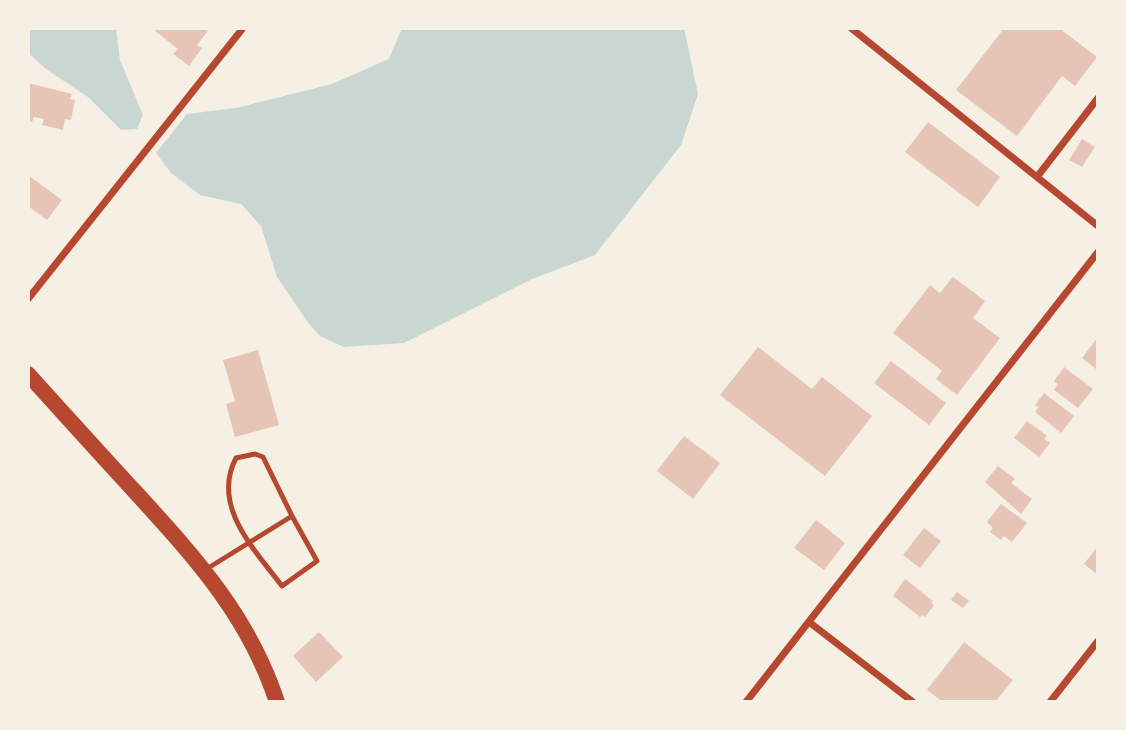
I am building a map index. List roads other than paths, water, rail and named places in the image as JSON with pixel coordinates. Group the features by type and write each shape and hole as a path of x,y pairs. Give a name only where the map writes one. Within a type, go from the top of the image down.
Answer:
{"main road":[{"path":"28,374 205,570 245,628 277,702"}],"street":[{"path":"28,299 243,28"},
{"path":"851,28 1098,226"},
{"path":"1037,177 1098,98"},
{"path":"746,702 1098,252"},
{"path":"809,622 913,702"},
{"path":"1050,702 1098,641"}],"lane":[{"path":"255,454 263,457 317,561 282,586 249,542 240,531 227,494 228,478 236,458 255,454"},
{"path":"205,570 292,516"}]}
